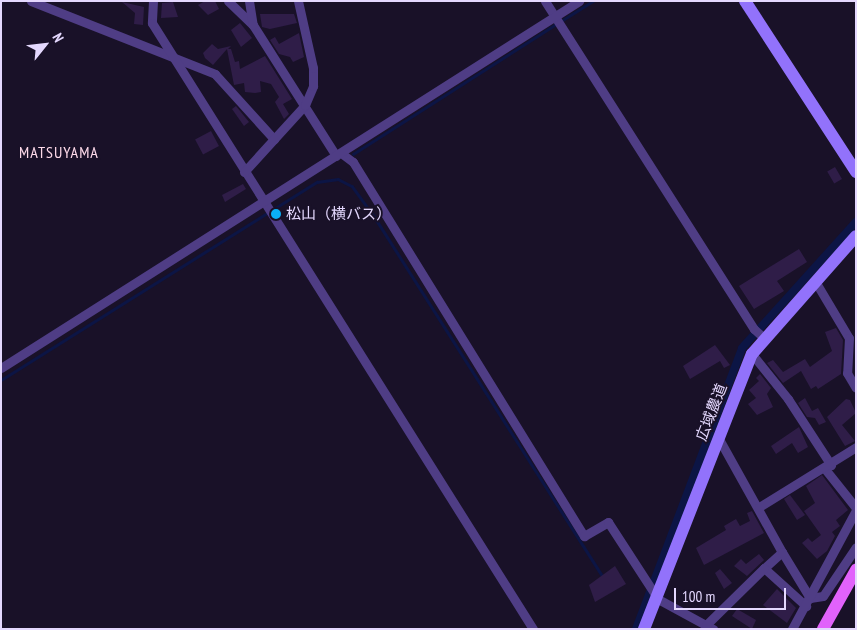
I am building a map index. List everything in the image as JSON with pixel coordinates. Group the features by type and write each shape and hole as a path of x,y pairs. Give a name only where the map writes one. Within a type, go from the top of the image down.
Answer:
{"main road":[{"path":"823,629 856,570"}],"street":[{"path":"31,1 175,60 215,74 274,139"},
{"path":"152,1 152,23 533,629"},
{"path":"228,1 253,25"},
{"path":"249,1 253,25 266,50 338,154 352,162 584,536 608,522 658,599 709,627 764,568 782,552"},
{"path":"244,172 305,105 313,86 313,68 298,1"},
{"path":"545,1 754,328 765,339"},
{"path":"1,368 578,1"},
{"path":"745,1 856,172"},
{"name":"広域農道","path":"644,629 658,599 752,354 856,236"},
{"path":"815,281 849,338 847,373 856,388"},
{"path":"752,354 788,399 828,467 856,509 792,629"},
{"path":"719,439 759,507 808,602"},
{"path":"759,507 828,467 856,447"},
{"path":"808,602 823,596 856,547"},
{"path":"764,568 808,602"}],"building":[{"path":"205,1 215,1 219,9 208,15 198,5"},
{"path":"122,2 144,7 143,25 134,24 135,13"},
{"path":"173,2 178,17 161,18 162,3"},
{"path":"260,14 294,14 297,23 270,29 262,27"},
{"path":"240,23 252,38 241,47 231,30"},
{"path":"299,33 304,57 293,62 290,57 279,54 270,40 275,37 279,44"},
{"path":"212,44 218,49 231,46 228,49 231,49 235,62 239,61 240,69 265,56 292,99 283,104 289,114 284,119 275,102 279,97 271,84 260,81 261,92 255,93 245,92 244,83 234,85 227,49 213,65 205,58 203,53"},
{"path":"236,106 249,122 244,126 232,109"},
{"path":"211,131 219,146 203,154 195,139"},
{"path":"835,167 842,179 834,184 827,172"},
{"path":"243,184 246,189 225,202 222,195"},
{"path":"799,249 807,262 777,281 784,291 754,309 739,286"},
{"path":"836,328 843,340 841,374 818,389 816,386 811,389 801,371 783,383 767,363 773,360 783,372 805,359 810,367 832,351 825,332"},
{"path":"715,345 730,365 724,368 720,361 690,379 683,366"},
{"path":"760,374 771,388 767,394 773,407 757,415 748,404 756,398 749,390 759,381 756,378"},
{"path":"805,398 812,411 818,408 826,422 819,425 815,418 807,417 798,403"},
{"path":"846,399 850,400 856,413 842,425 855,441 845,446 827,417"},
{"path":"799,427 808,447 798,453 792,443 776,454 771,446"},
{"path":"822,475 848,510 836,520 840,526 832,532 835,536 827,551 817,559 802,543 808,538 812,542 821,535 804,511 815,503 806,486"},
{"path":"790,495 805,515 797,520 784,499"},
{"path":"752,511 764,533 704,565 696,548 726,530 724,526 736,519 740,526 750,521 747,513"},
{"path":"759,554 764,560 747,576 734,566 741,559 746,564"},
{"path":"615,566 626,584 595,602 589,585"},
{"path":"720,569 732,583 724,589 715,573"},
{"path":"777,589 796,608 787,623 763,605"},
{"path":"737,609 756,620 752,629 732,616"}],"waterway":[{"path":"561,21 593,1"},
{"path":"353,154 556,24"},
{"path":"1,380 317,182 338,179 352,186 374,216 603,577"},
{"path":"636,629 742,348 856,222"}],"place":[{"name":"松山（横バス）","path":"276,214"}],"district":[{"name":"MATSUYAMA","path":"59,152"}]}
